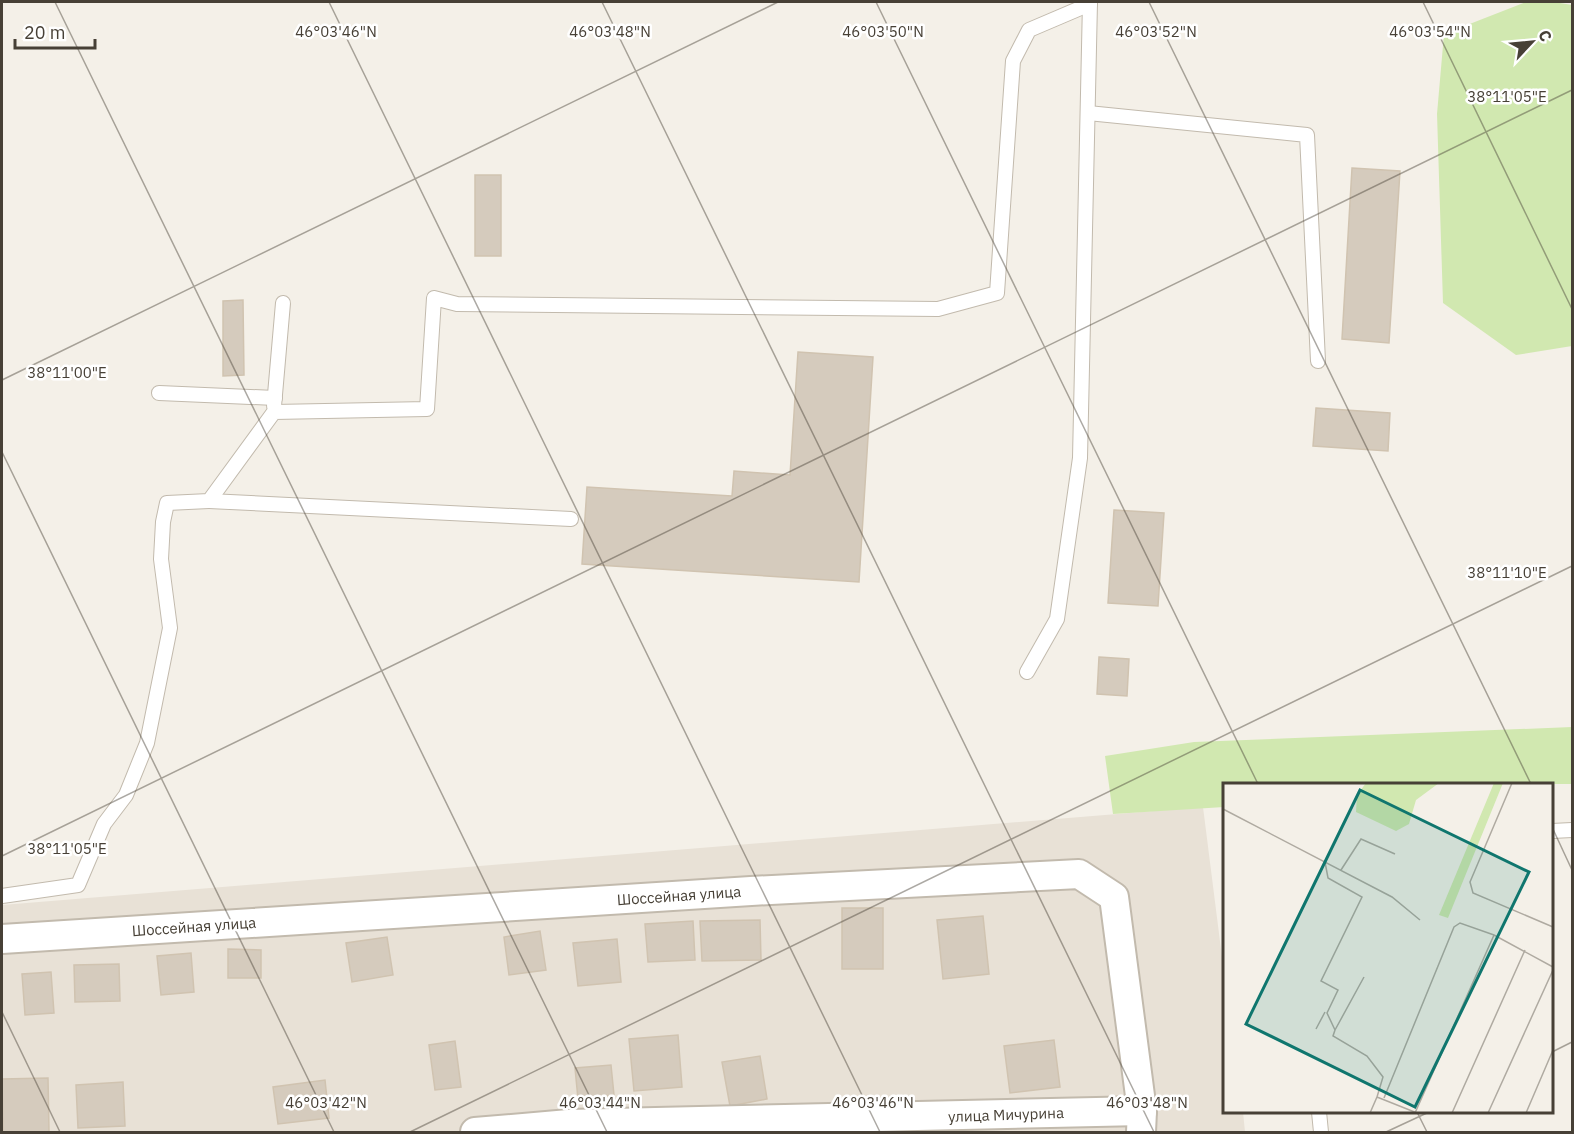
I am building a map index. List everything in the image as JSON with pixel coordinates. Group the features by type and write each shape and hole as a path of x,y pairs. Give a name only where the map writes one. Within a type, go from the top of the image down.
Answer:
{"street":[{"name":"Шоссейная улица","path":"2,939 750,891 1079,874 1114,897 1142,1122"},
{"name":"улица Мичурина","path":"475,1132 569,1124 1142,1122"}],"lane":[{"path":"274,412 427,409 434,298 457,304 938,309 997,293 1013,61 1029,30 1090,3 1080,459 1057,619 1027,672"},
{"path":"1088,113 1307,135 1318,361"},
{"path":"209,501 274,412 283,303"},
{"path":"159,393 275,398"},
{"path":"2,896 78,885 104,824 126,795 147,742 170,628 161,559 163,522 167,503 209,501 572,519"},
{"path":"1553,831 1572,830"},
{"path":"1319,1113 1321,1132"}],"shaded area":[{"path":"1203,807 1223,965 1223,1113 1243,1113 1245,1132 2,1132 2,905"}],"green space":[{"path":"1526,2 1554,2 1572,5 1572,346 1516,355 1443,303 1437,114 1444,34"},
{"path":"1572,727 1572,784 1223,783 1223,807 1113,814 1105,756 1194,742"}],"building":[{"path":"1352,168 1400,171 1389,343 1342,339"},
{"path":"475,175 501,175 501,256 475,256"},
{"path":"243,300 244,375 223,376 223,301"},
{"path":"798,352 873,357 859,582 582,564 587,487 732,496 734,471 790,475"},
{"path":"1316,408 1390,413 1388,451 1313,446"},
{"path":"1114,510 1164,513 1158,606 1108,603"},
{"path":"1099,657 1129,659 1127,696 1097,694"},
{"path":"842,908 883,908 883,969 842,969"},
{"path":"983,916 989,974 943,979 937,920"},
{"path":"760,920 761,960 702,961 700,921"},
{"path":"693,921 695,960 648,962 645,924"},
{"path":"540,931 546,970 509,975 504,937"},
{"path":"387,937 393,975 352,982 346,943"},
{"path":"617,939 621,982 578,986 573,943"},
{"path":"228,949 261,950 261,978 228,978"},
{"path":"191,953 194,992 161,995 157,956"},
{"path":"119,964 120,1001 75,1002 74,965"},
{"path":"51,972 54,1013 25,1015 22,974"},
{"path":"678,1035 682,1087 634,1091 629,1039"},
{"path":"1054,1040 1060,1087 1010,1093 1004,1046"},
{"path":"455,1041 461,1087 435,1090 429,1045"},
{"path":"760,1056 767,1099 730,1106 722,1062"},
{"path":"611,1065 614,1095 578,1099 575,1068"},
{"path":"48,1078 49,1132 3,1132 2,1079"},
{"path":"325,1080 329,1118 278,1124 273,1087"},
{"path":"123,1082 125,1126 78,1128 76,1085"}]}
